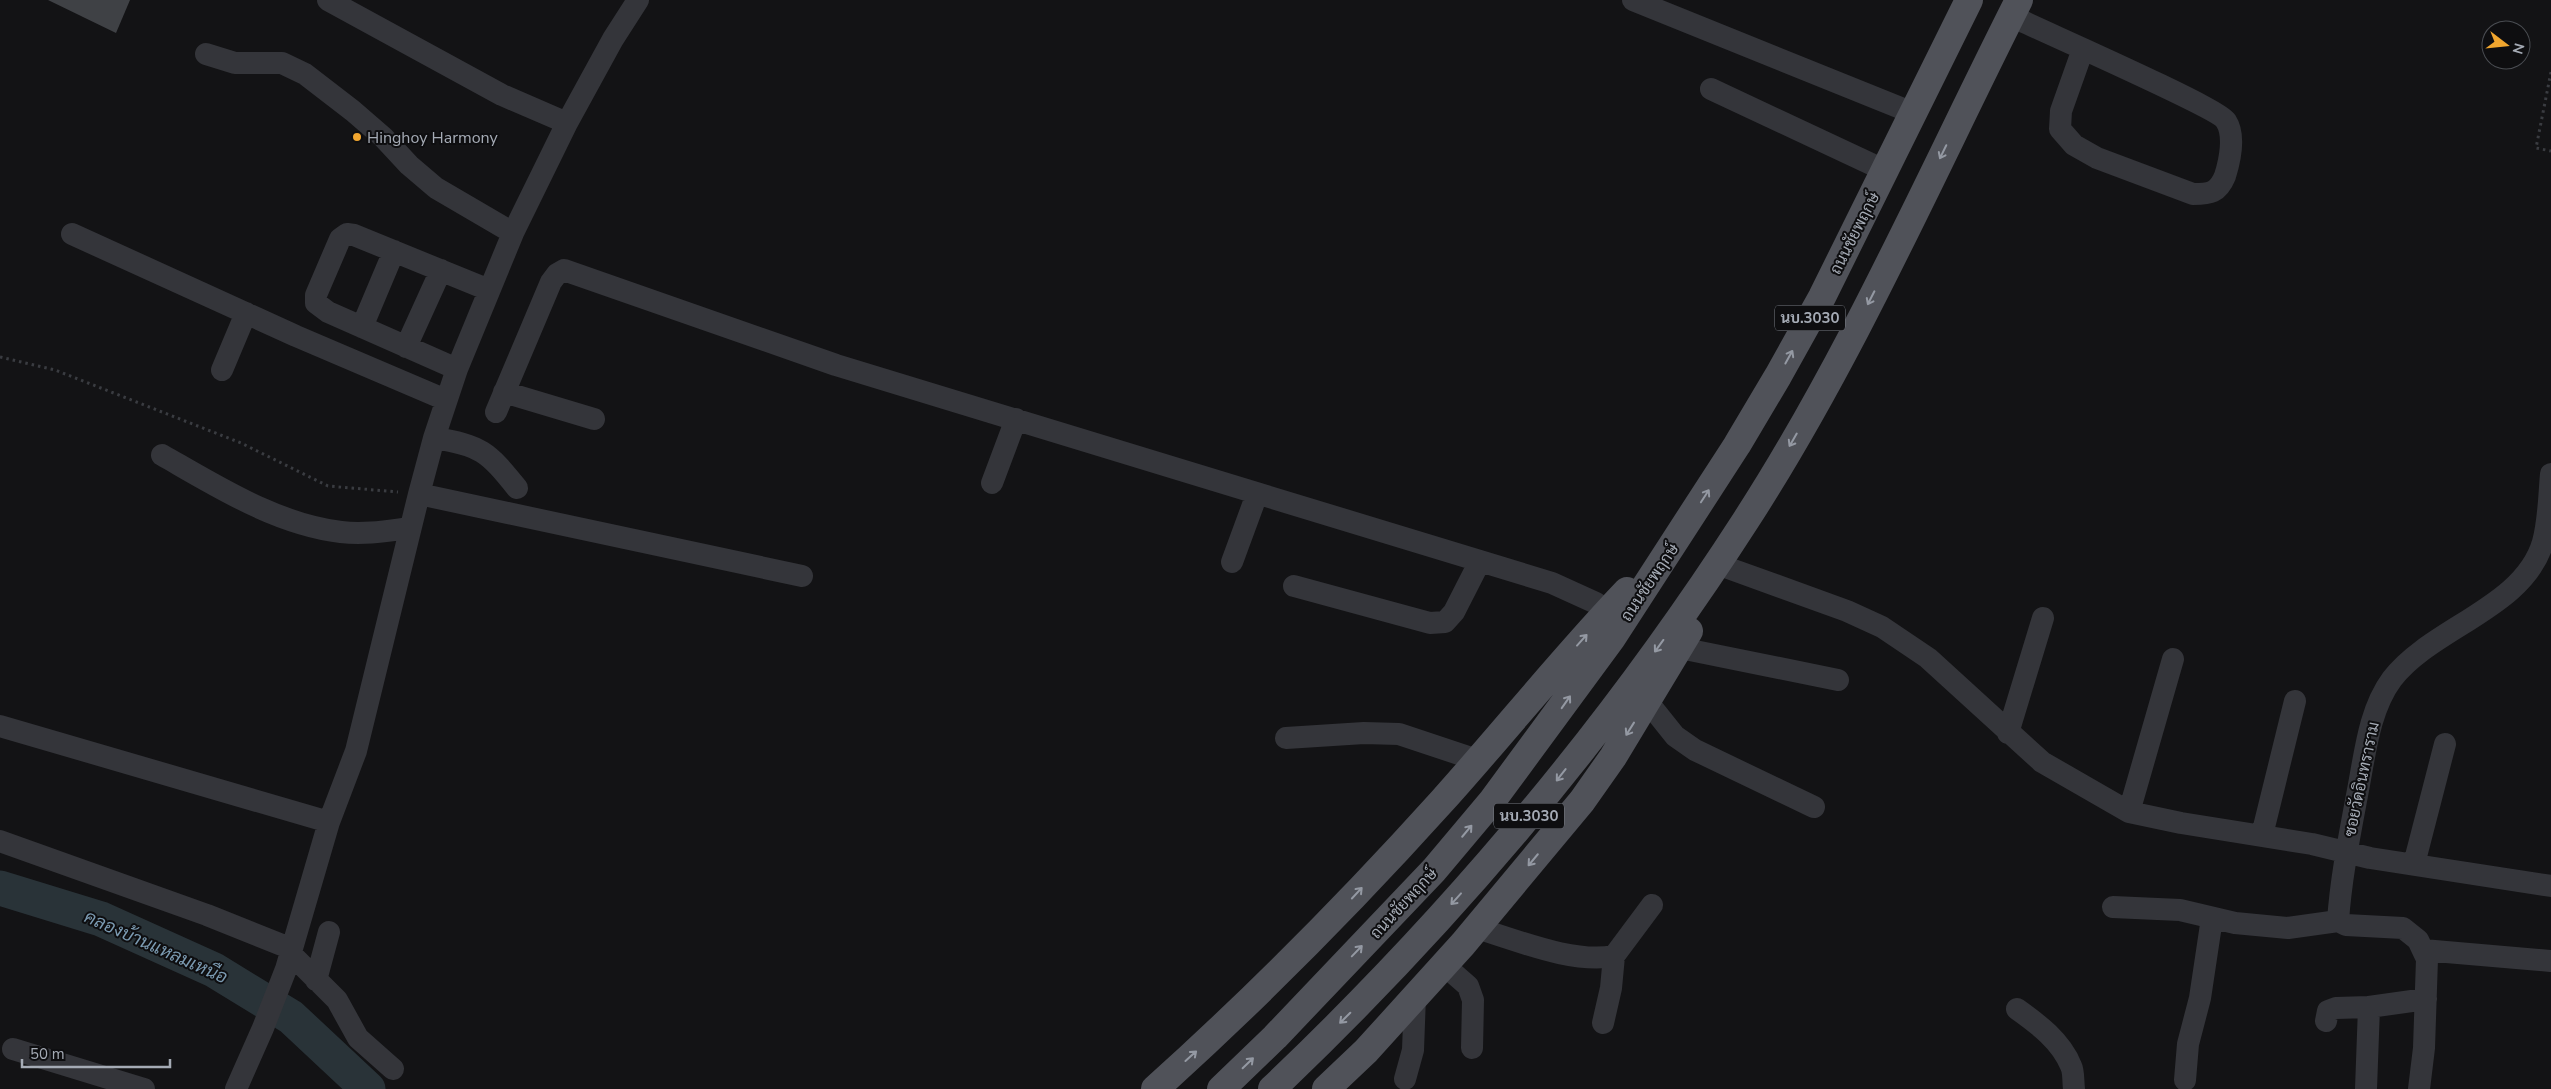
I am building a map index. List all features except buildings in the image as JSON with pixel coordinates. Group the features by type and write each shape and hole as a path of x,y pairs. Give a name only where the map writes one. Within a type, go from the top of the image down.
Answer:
{"main road":[{"path":"1919,101 1956,0"},
{"name":"ถนนชัยพฤกษ์","path":"1221,1089 1275,1037 1434,870 1492,801 1596,660 1678,537 1778,376 1822,297 1969,0"},
{"name":"นบ.3030","path":"1275,1087 1405,955 1538,804 1666,636 1746,519 1842,354 1964,108 2025,7"},
{"name":"นบ.3030","path":"1326,1089 1366,1051 1444,965 1582,801 1613,757 1728,568 1746,519"},
{"path":"1155,1089 1204,1045 1345,905 1444,799 1607,612 1678,537"}],"street":[{"path":"328,0 502,95 567,122"},
{"path":"236,1089 263,1028 289,958 329,822 356,751 410,528 434,438 457,369 512,233 567,122 613,39 638,0"},
{"path":"1633,0 1919,101"},
{"path":"2025,7 2083,50 2225,118 2231,131 2228,166 2221,186 2208,194 2192,194 2097,158 2074,145 2060,129 2061,111 2083,50"},
{"path":"206,54 235,63 282,63 305,74 360,118 436,188 512,233"},
{"path":"1710,89 1886,170"},
{"path":"72,234 246,313 446,400"},
{"path":"457,369 328,312 316,302 316,295 340,239 347,234 354,235 489,290"},
{"path":"362,327 394,251"},
{"path":"406,347 441,270"},
{"path":"594,419 500,402 551,282 557,274 564,270 836,365 1552,583 1596,603 1607,612"},
{"path":"222,370 246,313"},
{"path":"992,483 1016,419"},
{"path":"434,438 475,446 490,455 517,488"},
{"path":"162,455 266,510 314,528 366,533 410,528"},
{"name":"ซอยวัดอินทราราม","path":"2338,921 2346,850 2372,718 2392,680 2426,646 2504,598 2530,566 2543,543 2551,474"},
{"path":"419,494 802,576"},
{"path":"1232,562 1258,494"},
{"path":"1294,586 1430,623 1445,622 1454,612 1480,561"},
{"path":"1728,568 1847,611 1882,627 1928,658 2042,762 2128,812 2181,823 2346,850 2370,858 2551,886"},
{"path":"2008,733 2043,618"},
{"path":"1680,648 1838,680"},
{"path":"2128,812 2172,658"},
{"path":"1647,701 1675,736 1695,750 1814,807"},
{"path":"2262,835 2295,701"},
{"path":"0,726 329,822"},
{"path":"1286,738 1364,733 1399,734 1479,758"},
{"path":"2414,864 2445,744"},
{"path":"0,841 206,915 289,958 337,1000 358,1038 393,1069"},
{"path":"1603,1023 1611,988 1614,956 1652,906"},
{"path":"2113,907 2180,910 2235,923 2288,928 2338,921 2346,925 2403,928 2418,940 2427,959 2424,1048 2419,1089"},
{"path":"2185,1080 2188,1044 2200,998 2212,918"},
{"path":"1476,928 1560,952 1598,959 1614,956"},
{"path":"316,980 329,932"},
{"path":"2423,950 2551,961"},
{"path":"1444,965 1468,986 1474,1012 1472,1048"},
{"path":"1405,1079 1413,1050 1415,996"},
{"path":"2326,1021 2328,1011 2336,1008 2426,999"},
{"path":"2366,1089 2369,1006"},
{"path":"2018,1008 2040,1025 2062,1051 2072,1067 2074,1089"},
{"path":"13,1048 144,1089"}],"path":[{"path":"2551,72 2536,148 2551,151"},
{"path":"0,357 55,370 222,436 328,486 419,494"}],"waterway":[{"name":"คลองบ้านแหลมเหนือ","path":"0,888 101,919 214,970 291,1017 368,1089"}],"place":[{"name":"Hinghoy Harmony","path":"357,137"}]}
